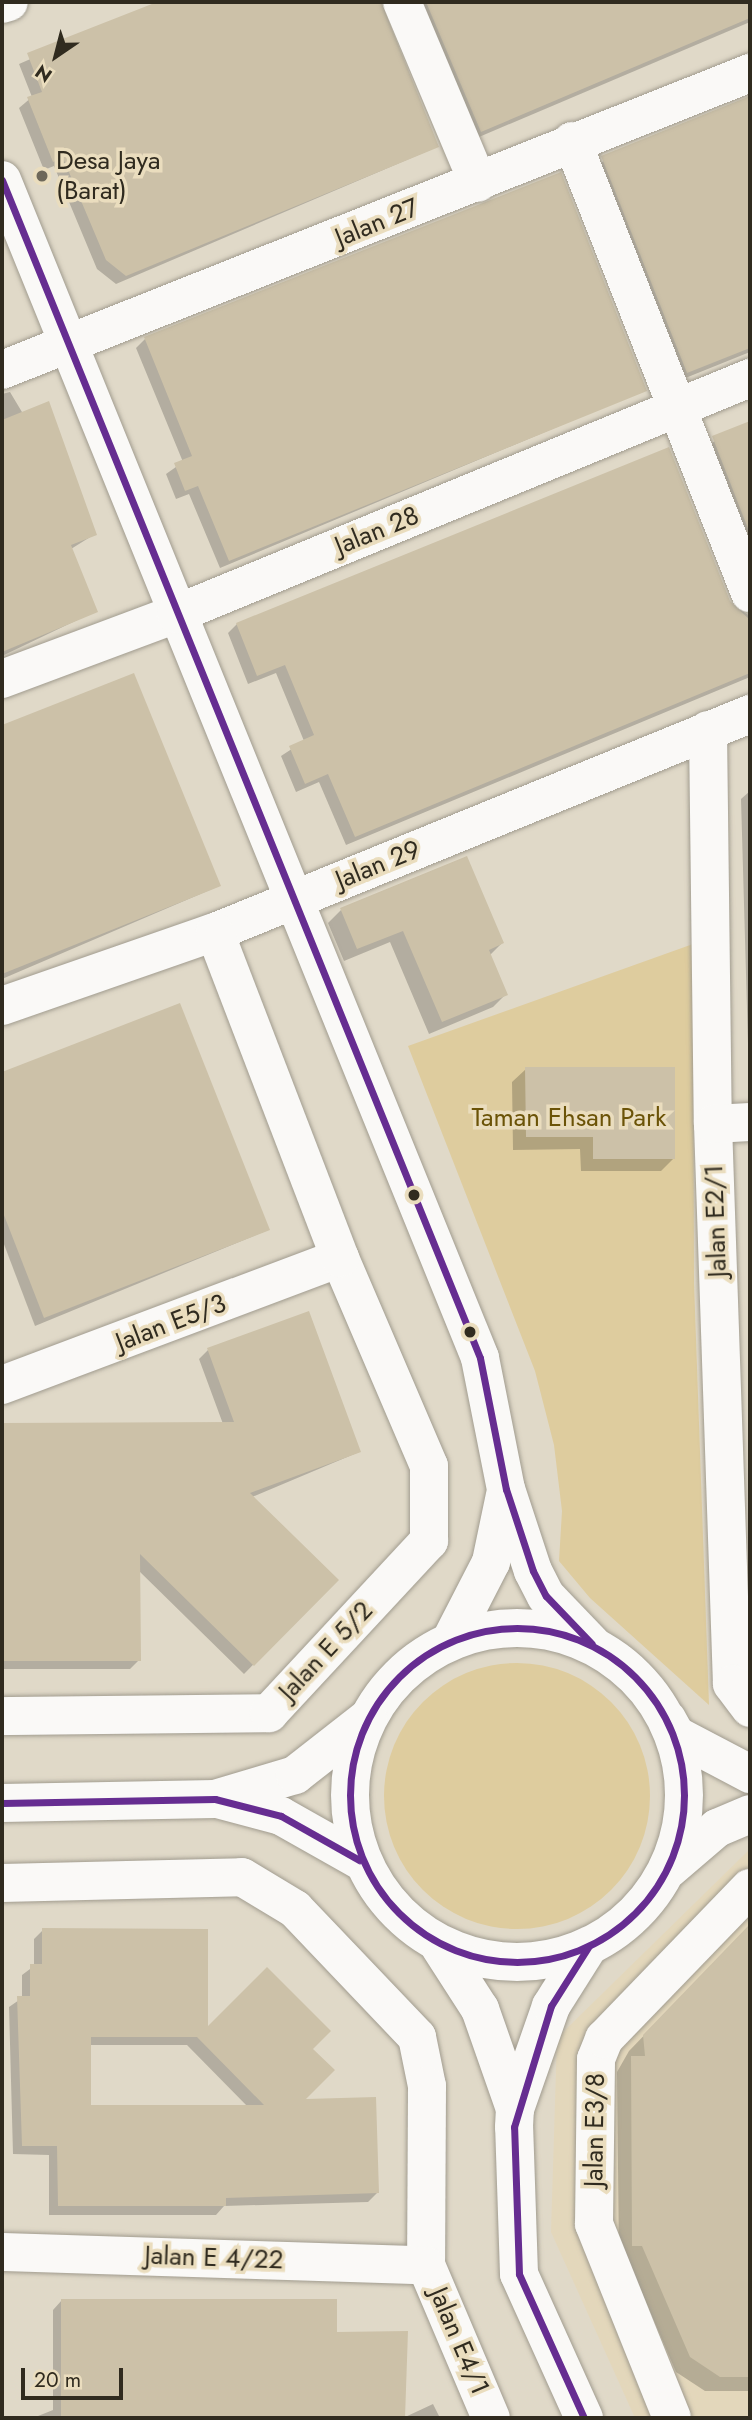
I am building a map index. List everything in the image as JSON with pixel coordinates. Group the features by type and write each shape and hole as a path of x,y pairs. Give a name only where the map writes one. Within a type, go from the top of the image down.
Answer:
{"street":[{"path":"2,4 9,2"},
{"path":"402,2 478,183"},
{"name":"Jalan 27","path":"2,370 478,183 572,141 750,73"},
{"path":"572,141 750,593"},
{"path":"2,180 67,346 480,1358 506,1489 547,1596 592,1644 624,1664 660,1708 676,1735 750,1774"},
{"name":"Jalan 28","path":"2,679 176,614 750,378"},
{"name":"Jalan 29","path":"2,1006 215,932 750,714"},
{"name":"Jalan E2/1","path":"708,730 713,1124 732,1684 748,1708"},
{"path":"215,932 340,1258"},
{"path":"713,1124 750,1122"},
{"name":"Jalan E5/3","path":"2,1385 340,1258"},
{"name":"Jalan E 5/2","path":"2,1717 269,1713 429,1541 429,1466 340,1258"},
{"path":"215,1799 295,1775 369,1718 392,1687 452,1639 491,1562 506,1489"},
{"path":"452,1639 518,1627 592,1644"},
{"path":"660,1708 678,1747 685,1789 682,1831 667,1871"},
{"path":"359,1860 347,1803 369,1718"},
{"path":"2,1803 215,1799 281,1816 359,1860 440,1947 485,2019 514,2109 519,2274 584,2418"},
{"path":"440,1947 503,1961 548,1959 589,1946 635,1916 667,1871 717,1828 750,1814"},
{"path":"2,1883 242,1877 295,1909 417,2037 427,2086 426,2265"},
{"name":"Jalan E3/8","path":"672,2418 594,2224 596,2059 604,2039 750,1888"},
{"path":"514,2109 551,2006 589,1946"},
{"name":"Jalan E 4/22","path":"2,2252 426,2265"},
{"name":"Jalan E4/1","path":"426,2265 491,2418"}],"shaded area":[{"path":"750,1849 750,2418 635,2418 551,2232 557,2038"}],"green space":[{"name":"Taman Ehsan Park","path":"693,944 694,1283 709,1705 590,1598 559,1561 562,1511 554,1445 535,1371 408,1046"},
{"path":"504,1663 530,1663 556,1668 580,1678 602,1693 620,1711 635,1733 645,1757 650,1796 645,1835 635,1859 620,1881 602,1899 580,1914 556,1924 530,1929 504,1929 478,1924 454,1914 432,1899 414,1881 399,1859 389,1835 384,1809 384,1783 389,1757 399,1733 414,1711 432,1693 454,1678 478,1668"}],"building":[{"path":"157,2 381,2 439,147 126,276 106,260 63,158 53,162 27,97 42,92 27,53"},
{"path":"426,2 750,2 750,18 481,132"},
{"path":"750,96 750,348 687,373 601,156"},
{"path":"561,172 647,391 229,561 198,486 185,491 174,463 192,456 144,337"},
{"path":"49,401 97,535 71,545 98,612 2,652 2,420"},
{"path":"750,421 750,534 712,436"},
{"path":"669,447 730,601 750,620 750,673 355,837 328,774 305,784 289,746 314,735 285,665 257,676 236,623"},
{"path":"134,673 221,886 2,974 2,725"},
{"path":"467,856 504,943 489,950 508,995 442,1022 403,931 357,949 340,908"},
{"path":"180,1003 270,1230 44,1318 2,1210 2,1072"},
{"path":"525,1067 675,1067 675,1159 593,1159 593,1137 526,1137"},
{"path":"309,1311 361,1452 250,1493 339,1580 254,1666 140,1554 141,1661 2,1661 2,1423 234,1422 207,1348"},
{"path":"750,1924 750,2377 720,2377 690,2357 642,2246 632,2246 631,2056 645,2056 643,2035"},
{"path":"42,1928 208,1929 208,2026 267,1967 331,2031 313,2049 335,2070 306,2099 376,2097 379,2193 226,2198 226,2206 58,2206 57,2146 22,2146 17,1996 30,1996 30,1964 42,1964","holes":["91,2037 197,2037 264,2105 91,2105"]},
{"path":"61,2299 337,2299 337,2332 408,2331 405,2418 61,2418"}],"transit line":[{"path":"2,180 480,1358 506,1489 533,1571 546,1596 592,1644"},
{"path":"517,1628 550,1631 581,1641 610,1656 635,1677 656,1702 671,1731 681,1762 684,1795 681,1828 671,1859 656,1888 635,1913 610,1934 581,1949 550,1959 517,1962 484,1959 453,1949 424,1934 399,1913 378,1888 363,1859 353,1828 350,1795 353,1762 363,1731 378,1702 399,1677 424,1656 453,1641 484,1631 517,1628"},
{"path":"2,1803 215,1799 281,1816 359,1860"},
{"path":"584,2418 519,2274 514,2127 551,2006 589,1946"}],"place":[{"name":"Desa Jaya (Barat)","path":"42,176"}]}
